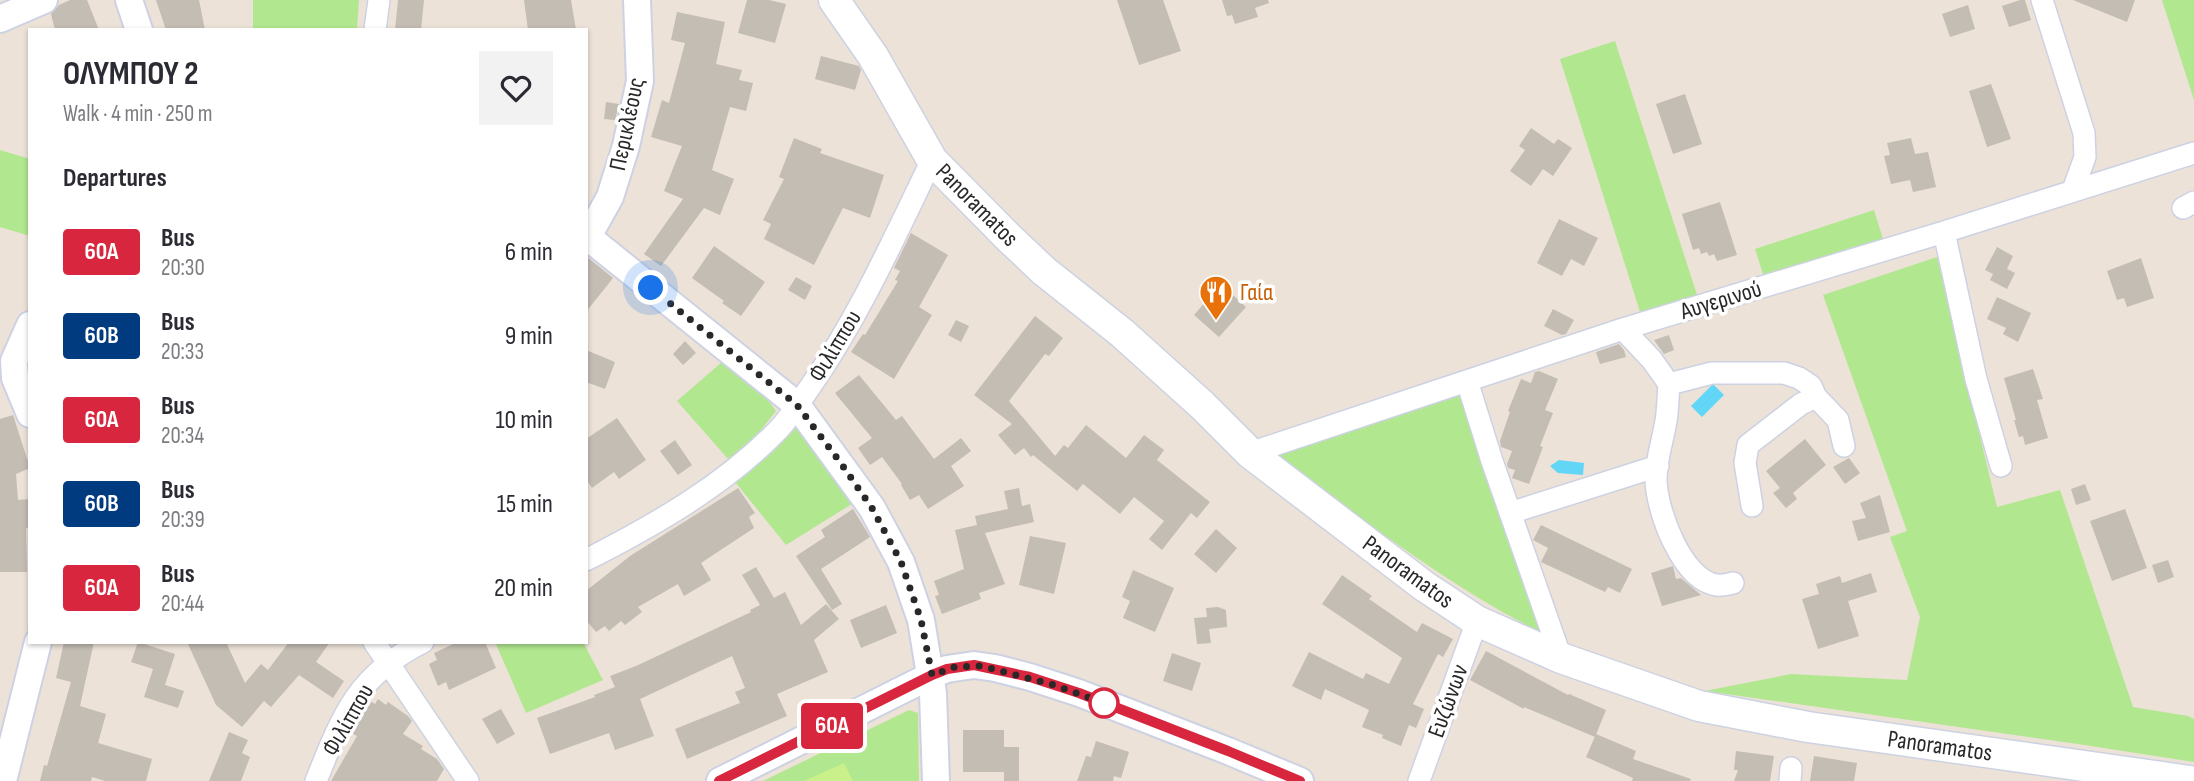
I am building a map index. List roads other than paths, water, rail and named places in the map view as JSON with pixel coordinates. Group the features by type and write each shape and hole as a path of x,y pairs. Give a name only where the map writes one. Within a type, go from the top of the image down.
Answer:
{"main road":[{"name":"Panoramatos","path":"834,0 873,56 932,160 1044,271 1122,333 1202,405 1250,453 1423,586 1477,621 1561,658 1699,706 1808,727 2190,781"}],"street":[{"path":"0,19 44,0"},
{"path":"129,0 138,28"},
{"path":"375,28 379,0"},
{"name":"Περικλέους","path":"588,236 610,197 626,146 640,80 636,0"},
{"path":"2042,0 2084,133 2085,156 2073,190"},
{"name":"Αυγερινού","path":"1250,453 1623,329 2194,153"},
{"name":"Φιλίππου","path":"588,560 707,489 749,458 781,427 850,325 932,160"},
{"path":"1944,232 1976,379 2001,466"},
{"path":"588,239 797,405 872,508 894,547 916,601 932,675 936,781"},
{"path":"1623,329 1652,360 1669,384 1656,480 1659,504 1673,540 1685,561 1699,577 1716,585 1733,583"},
{"path":"28,333 15,378 28,409"},
{"path":"1669,384 1712,373 1784,373 1799,378 1811,386 1816,397 1838,420 1844,446"},
{"path":"1467,381 1561,658"},
{"path":"1752,506 1745,463 1748,445 1801,404 1816,397"},
{"path":"1510,513 1658,466"},
{"name":"Ευζώνων","path":"1419,781 1477,621"},
{"path":"3,781 37,644"},
{"path":"376,644 468,781"},
{"name":"Φιλίππου","path":"316,781 335,733 362,689 389,661 419,644"},
{"path":"720,781 932,675 947,669 974,665 1030,677 1079,693 1300,781"}],"water":[{"path":"1713,384 1724,395 1702,417 1691,406"},
{"path":"1559,460 1584,463 1583,475 1558,473 1550,466"}],"place":[{"name":"Γαία","path":"1216,322"}]}
